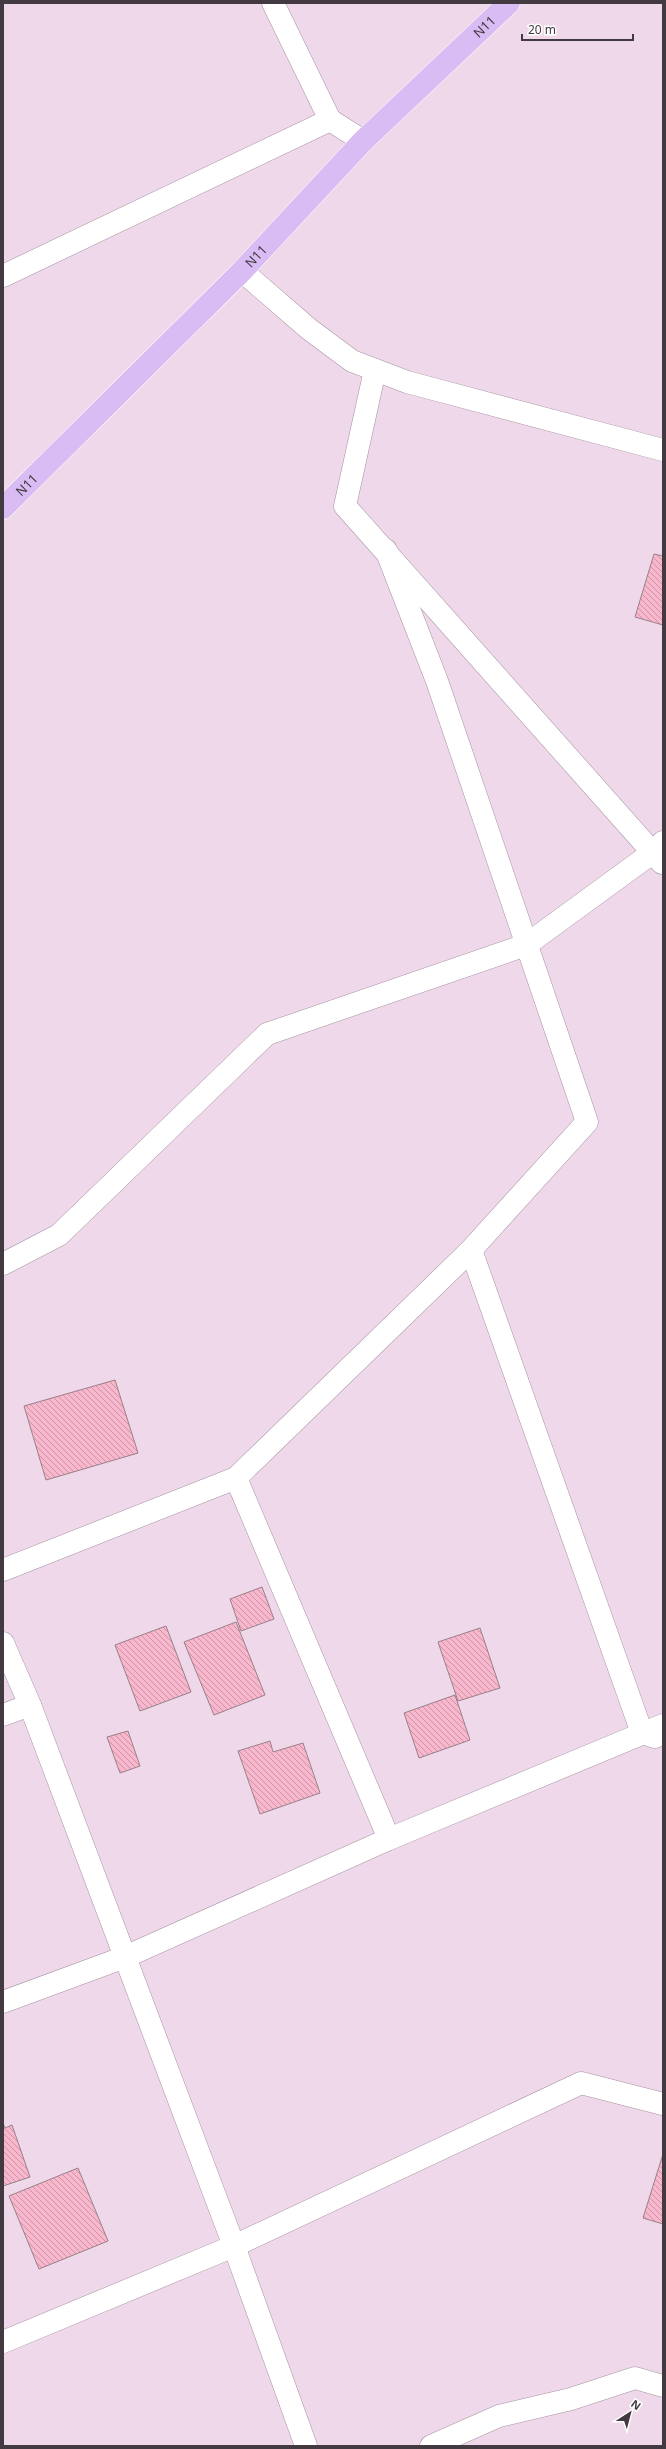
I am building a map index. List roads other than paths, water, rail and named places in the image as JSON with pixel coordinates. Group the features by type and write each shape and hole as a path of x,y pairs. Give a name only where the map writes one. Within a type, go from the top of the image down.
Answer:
{"main road":[{"name":"N11","path":"3,508 242,270 362,141 509,3"}],"street":[{"path":"273,3 330,120 362,141"},
{"path":"3,276 330,120"},
{"path":"242,270 309,329 352,360 375,370 407,382 663,450"},
{"path":"3,1264 59,1235 267,1034 526,945 659,853 345,506 375,370"},
{"path":"3,1570 236,1478 471,1250 587,1122 437,681 386,550"},
{"path":"471,1250 642,1733"},
{"path":"236,1478 389,1839"},
{"path":"3,1643 30,1705 234,2246 306,2446"},
{"path":"3,1715 30,1705"},
{"path":"3,2002 125,1957 389,1839 663,1725"},
{"path":"642,1733 663,1740"},
{"path":"3,2342 234,2246 581,2083 663,2104"},
{"path":"431,2446 499,2416 571,2399 635,2378 663,2386"}]}
